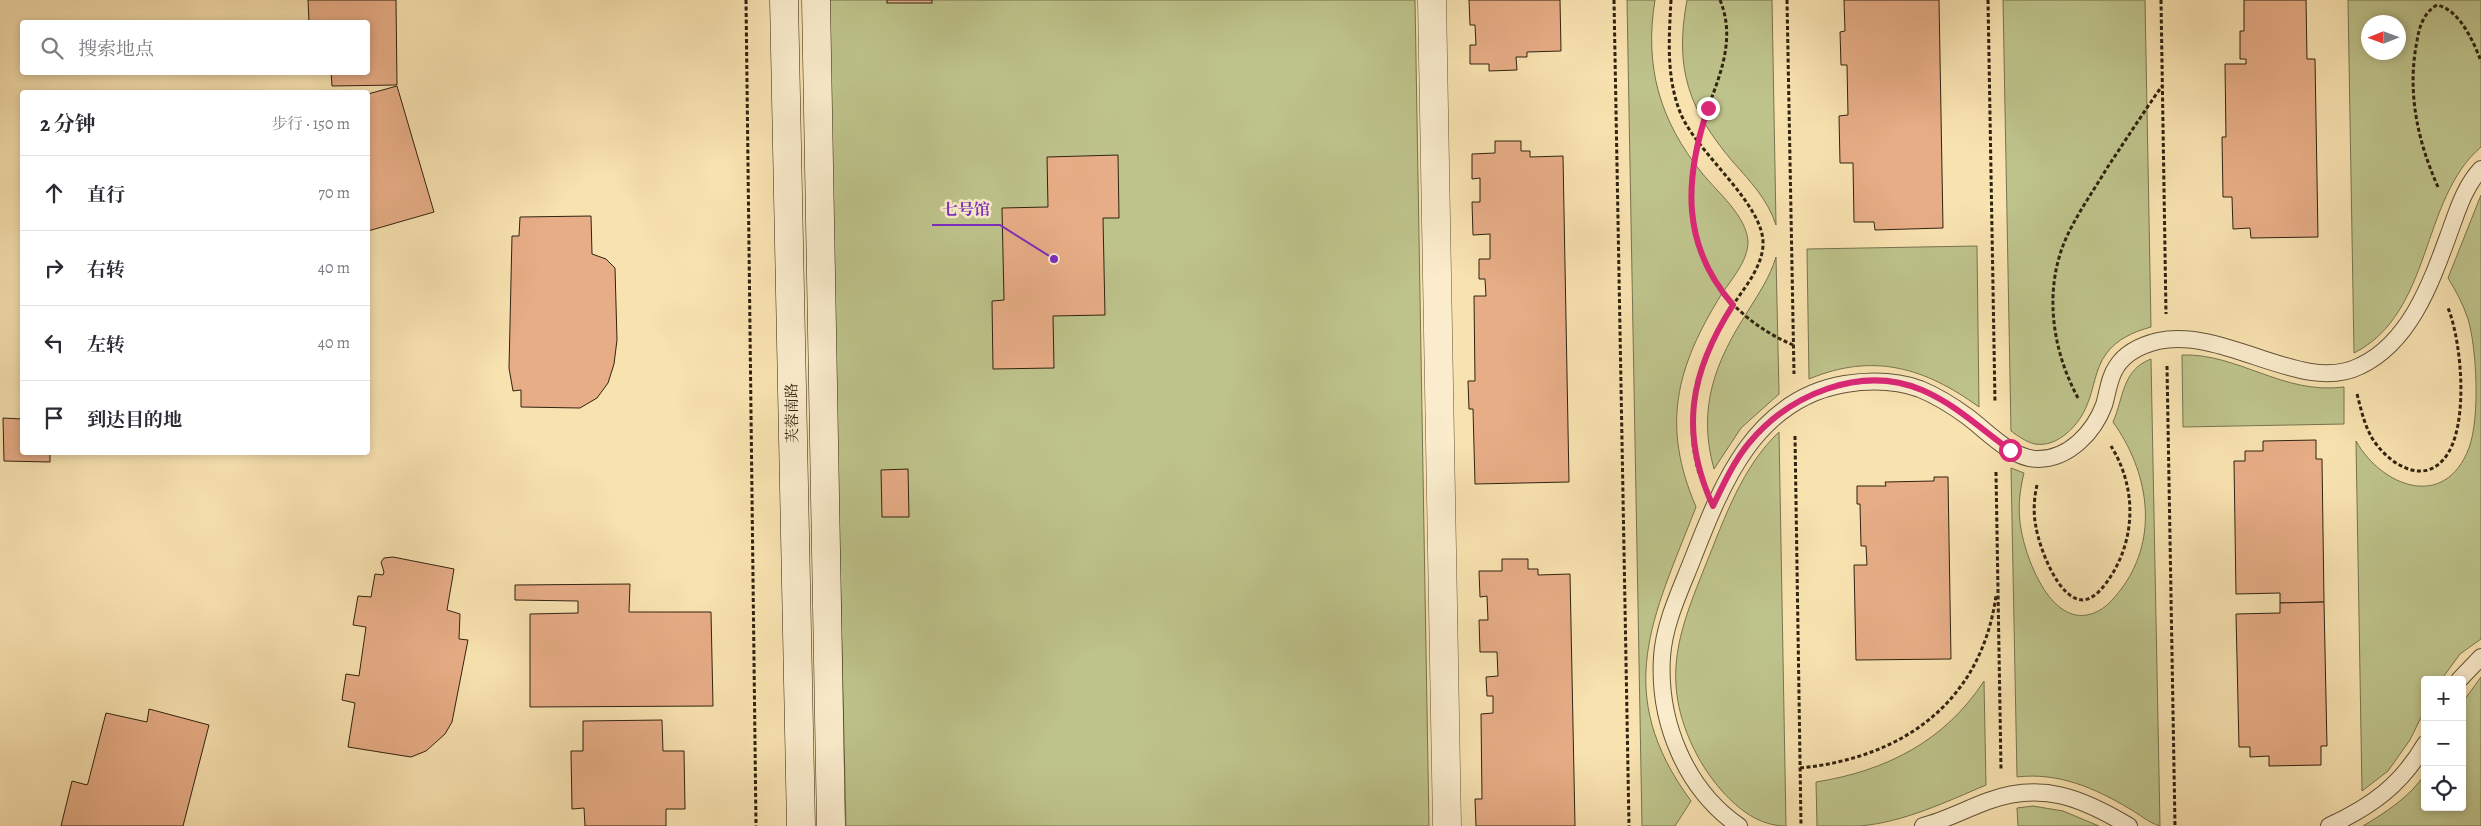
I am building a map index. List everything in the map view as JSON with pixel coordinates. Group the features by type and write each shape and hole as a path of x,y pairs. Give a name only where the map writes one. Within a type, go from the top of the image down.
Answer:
{"main road":[{"name":"芙蓉南路","path":"784,0 800,826"},
{"name":"芙蓉南路","path":"816,0 831,826"},
{"path":"1432,0 1447,826"}],"lane":[{"path":"1740,826 1710,802 1683,760 1671,734 1664,708 1660,680 1662,650 1669,621 1713,506 1748,444 1778,413 1805,397 1835,386 1866,381 1897,382 1920,390 1958,410 2010,450 2035,460 2070,449 2086,436 2098,420 2112,374 2119,362 2135,348 2184,339 2209,341 2284,366 2309,372 2334,373 2356,368 2376,358 2393,342 2407,323 2431,279 2464,194 2481,169"},
{"path":"2463,676 2481,657"},
{"path":"2329,826 2364,808 2389,791 2408,771 2421,750"},
{"path":"1924,826 2002,796 2032,791 2047,792 2076,799 2094,806 2129,826"}],"path":[{"path":"746,0 756,826"},
{"path":"1614,0 1629,826"},
{"path":"1671,0 1668,58 1680,112 1698,142 1738,191 1760,226 1764,244 1756,269 1717,331 1699,371 1692,410 1692,430 1697,464 1713,506"},
{"path":"1720,0 1728,30 1727,49 1698,142 1690,199 1695,233 1705,265 1733,305 1761,328 1793,345"},
{"path":"2161,0 2175,826"},
{"path":"2454,218 2437,186 2427,158 2415,114 2412,90 2412,64 2418,37 2431,8 2437,5 2450,12 2464,28 2481,61"},
{"path":"2356,368 2357,392 2362,416 2372,439 2389,458 2408,469 2429,471 2439,464 2448,454 2456,439 2460,407 2459,373 2457,339 2453,323 2444,300 2431,279"},
{"path":"1800,768 1838,762 1874,752 1901,739 1925,723 1947,704 1966,682 1978,660 1994,611 1998,586"}],"green space":[{"path":"827,0 1415,0 1429,826 846,826"},
{"path":"1627,0 1655,0 1652,25 1654,70 1666,113 1687,153 1737,214 1746,232 1748,242 1742,263 1721,295 1693,347 1678,398 1679,450 1685,477 1696,507 1654,620 1647,655 1646,689 1652,725 1666,762 1691,801 1675,826 1642,826"},
{"path":"1687,0 1772,0 1776,225 1763,199 1718,143 1696,106 1684,68 1683,25"},
{"path":"2003,0 2145,0 2151,327 2126,337 2110,349 2099,366 2089,399 2079,420 2074,427 2060,438 2044,444 2028,442 2011,431"},
{"path":"2348,0 2481,0 2481,147 2461,169 2447,195 2413,284 2399,311 2380,335 2354,353"},
{"path":"2481,195 2481,639 2460,654 2444,676 2421,676 2421,717 2410,740 2388,771 2362,791 2356,441 2367,457 2381,470 2397,480 2413,485 2430,486 2445,480 2458,468 2469,448 2472,435 2475,419 2476,383 2474,348 2468,319 2448,278"},
{"path":"1977,246 1979,407 1939,382 1898,368 1877,366 1855,367 1833,371 1809,379 1807,249"},
{"path":"1776,257 1779,394 1741,428 1714,469 1709,447 1708,426 1712,386 1726,349 1764,285"},
{"path":"2182,355 2203,356 2222,360 2301,385 2322,388 2344,387 2344,424 2183,427"},
{"path":"2151,359 2160,826 2148,821 2103,794 2076,783 2047,777 2017,777 2011,468 2024,473 2019,509 2022,535 2032,566 2049,596 2060,608 2073,614 2087,615 2103,608 2122,588 2134,568 2142,547 2145,526 2145,504 2141,482 2135,461 2113,422 2129,377 2141,364"},
{"path":"1779,432 1786,826 1767,823 1751,816 1729,798 1713,780 1690,741 1681,713 1676,685 1677,654 1684,623 1720,528 1745,477 1766,446"},
{"path":"2481,677 2481,826 2363,826 2405,797 2421,779 2421,811 2466,811 2466,698"},
{"path":"1984,681 1986,785 1909,816 1893,820 1860,826 1817,826 1816,782 1866,770 1912,750 1951,721"},
{"path":"2033,806 2063,811 2099,826 2018,826 2017,808"}],"building":[{"path":"308,0 396,0 397,85 332,86 331,75 370,75 370,20 309,20"},
{"path":"887,0 932,0 932,3 887,3"},
{"path":"1469,0 1560,0 1561,51 1527,52 1527,57 1516,57 1517,70 1489,71 1489,64 1470,64 1470,45 1476,45 1475,25 1470,25"},
{"path":"1844,0 1939,0 1943,228 1875,230 1874,222 1854,222 1853,163 1840,163 1839,116 1848,115 1847,65 1841,65 1840,32 1845,31"},
{"path":"2244,0 2306,0 2307,59 2315,59 2318,237 2251,238 2250,228 2233,229 2232,197 2223,197 2222,137 2226,137 2225,64 2246,64 2246,59 2240,59 2240,31 2244,31"},
{"path":"397,86 434,212 370,230 370,93"},
{"path":"1495,141 1521,141 1521,151 1530,151 1530,157 1563,156 1569,482 1475,484 1473,409 1469,409 1468,381 1475,381 1474,296 1486,296 1485,279 1479,279 1479,259 1490,259 1490,234 1473,235 1472,202 1480,202 1480,178 1472,179 1472,154 1495,153"},
{"path":"1118,155 1119,218 1103,218 1105,315 1053,316 1054,368 993,369 992,301 1004,300 1002,208 1048,207 1047,157"},
{"path":"591,216 592,254 606,259 615,268 617,340 614,364 608,383 597,398 580,408 521,407 521,390 513,391 509,368 512,236 519,236 520,217"},
{"path":"3,418 20,419 20,455 50,455 50,462 4,461"},
{"path":"2316,440 2316,459 2322,459 2324,602 2280,603 2280,593 2236,594 2234,461 2245,461 2245,451 2263,451 2263,441"},
{"path":"908,469 909,517 882,517 881,470"},
{"path":"1934,477 1948,477 1951,659 1856,660 1854,565 1867,565 1866,546 1861,546 1860,504 1857,504 1857,486 1886,486 1885,482 1934,481"},
{"path":"393,557 454,569 447,610 460,614 459,639 468,640 452,722 445,734 426,751 411,757 348,747 355,703 342,700 346,674 359,676 366,627 353,625 358,596 371,597 375,574 383,575 384,572 381,562 384,558"},
{"path":"1502,559 1528,559 1528,569 1538,569 1538,575 1570,574 1575,826 1476,826 1475,799 1482,799 1481,714 1493,713 1493,696 1487,696 1486,677 1498,676 1497,652 1480,652 1479,620 1488,620 1487,596 1480,597 1479,571 1502,571"},
{"path":"630,584 629,612 711,612 713,706 530,707 530,614 578,613 578,601 515,600 515,585"},
{"path":"2324,602 2327,746 2321,746 2321,765 2269,766 2269,756 2250,757 2250,747 2239,747 2236,614 2280,613 2280,603"},
{"path":"149,709 209,725 183,826 61,826 72,781 87,785 88,783 106,713 147,722"},
{"path":"662,720 663,751 684,751 685,809 666,809 666,826 585,826 584,808 572,809 571,751 583,751 583,721"}],"place":[{"name":"七号馆","path":"1054,259"}],"route":[{"path":"1708,108 1700,130 1695,153 1690,199 1692,216 1699,249 1705,265 1722,293 1733,305 1717,331 1699,371 1692,410 1692,430 1697,464 1701,479 1713,506 1748,444 1778,413 1805,397 1835,386 1866,381 1897,382 1920,390 1943,401 1965,415 2010,450"}]}
